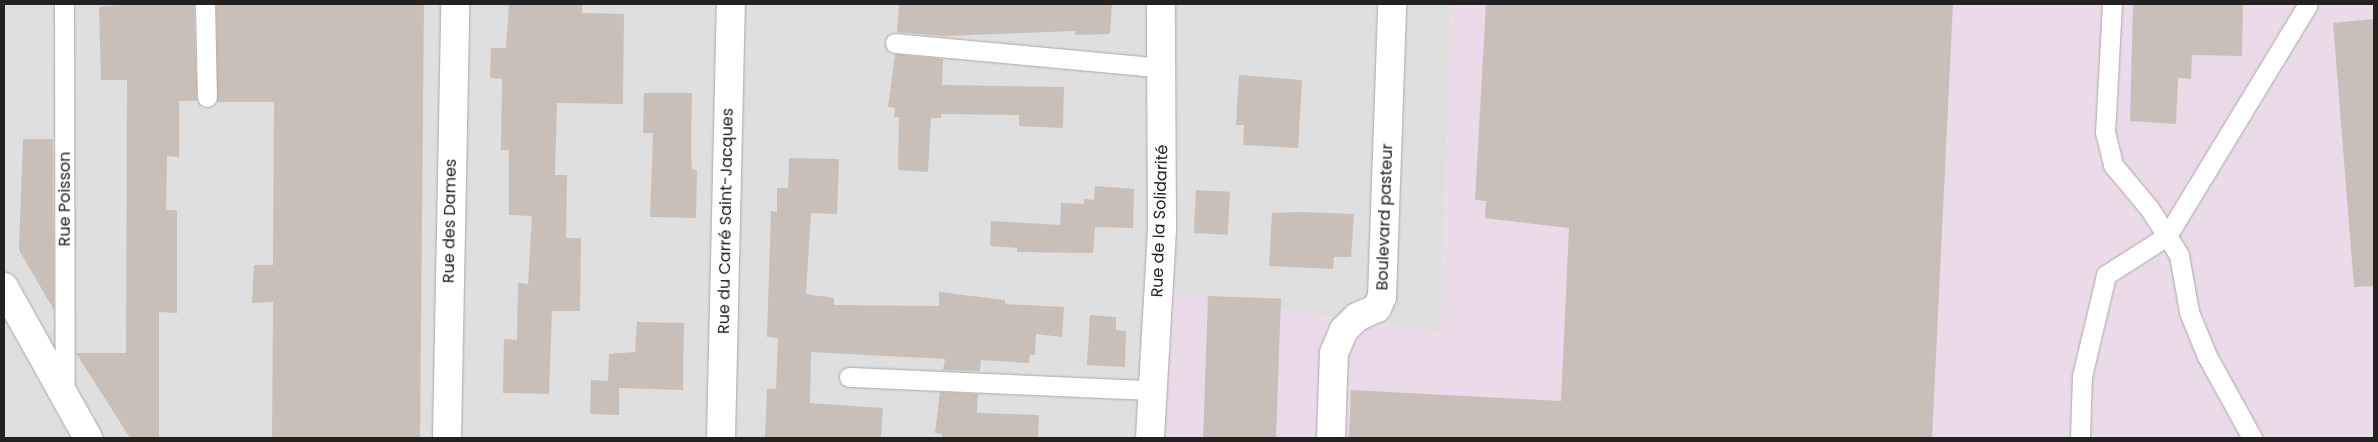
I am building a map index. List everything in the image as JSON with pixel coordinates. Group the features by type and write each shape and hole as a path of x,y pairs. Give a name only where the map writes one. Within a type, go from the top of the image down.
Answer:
{"street":[{"name":"Rue des Dames","path":"447,438 454,4"},
{"name":"Rue du Carré Saint-Jacques","path":"722,438 731,4"},
{"name":"Rue de la Solidarité","path":"1150,438 1162,227 1161,4"},
{"name":"Boulevard pasteur","path":"1331,438 1334,353 1344,330 1357,317 1377,308 1382,297 1392,4"},
{"path":"4,287 88,438"}],"lane":[{"name":"Rue Poisson","path":"64,4 65,394"},
{"path":"205,4 207,97"},
{"path":"2112,4 2105,132 2113,164 2149,208 2179,255 2189,312 2207,356 2252,438"},
{"path":"2080,438 2082,376 2106,275 2167,236 2308,4"},
{"path":"895,43 1162,68"},
{"path":"849,377 1152,390"}],"shaded area":[{"path":"4,4 1452,4 1441,333 1165,294 1163,438 4,438"},
{"path":"1452,4 2374,4 2374,438 1163,438 1165,294 1441,333"}],"building":[{"path":"131,4 194,4 197,101 179,101 179,157 167,156 166,210 177,210 177,313 159,312 159,438 130,438 76,353 126,353 127,80 101,80 99,7"},
{"path":"216,4 424,4 420,438 272,438 273,302 252,303 254,265 273,265 274,102 217,102"},
{"path":"509,4 582,4 582,13 624,14 623,104 557,103 555,175 567,175 566,238 581,238 580,311 552,311 549,394 503,393 504,339 517,340 518,283 528,284 532,216 509,215 509,150 501,150 502,79 490,78 491,48 506,48"},
{"path":"899,4 1112,4 1110,34 1075,35 1075,31 943,36 897,32"},
{"path":"1486,4 1953,4 1932,438 1349,438 1351,390 1561,401 1569,228 1485,218 1486,201 1475,200"},
{"path":"2133,4 2243,4 2242,56 2192,55 2191,79 2178,78 2176,124 2130,121"},
{"path":"2374,19 2374,286 2354,287 2333,23"},
{"path":"895,54 943,59 942,85 1064,87 1063,128 1019,126 1019,115 941,114 941,118 931,118 928,172 898,170 899,117 894,117 895,108 888,107"},
{"path":"1239,75 1302,80 1298,148 1243,145 1244,125 1236,125"},
{"path":"644,93 692,93 691,152 692,169 697,170 696,218 650,217 653,133 643,133"},
{"path":"23,139 53,139 54,310 19,250"},
{"path":"789,158 839,159 837,214 811,213 806,294 834,298 834,305 939,306 939,292 1005,300 1005,304 1064,307 1062,337 1036,334 1035,355 1030,355 1029,363 981,360 980,371 943,370 945,359 811,352 810,403 883,408 881,438 765,438 767,389 776,389 778,338 767,337 771,211 777,212 777,188 788,188"},
{"path":"1095,186 1134,189 1133,228 1095,227 1093,253 1017,252 1017,248 990,246 991,221 1060,225 1061,203 1084,204 1084,199 1094,200"},
{"path":"1196,190 1230,192 1228,235 1194,233"},
{"path":"1272,213 1354,214 1351,257 1334,257 1333,269 1269,266"},
{"path":"1208,296 1281,299 1276,438 1203,438"},
{"path":"1090,315 1116,317 1116,330 1126,331 1125,367 1087,365"},
{"path":"637,322 684,323 683,390 619,388 619,415 590,414 591,380 608,381 609,354 635,352"},
{"path":"940,392 978,394 977,413 1039,415 1038,438 942,438 942,434 935,433"}]}
